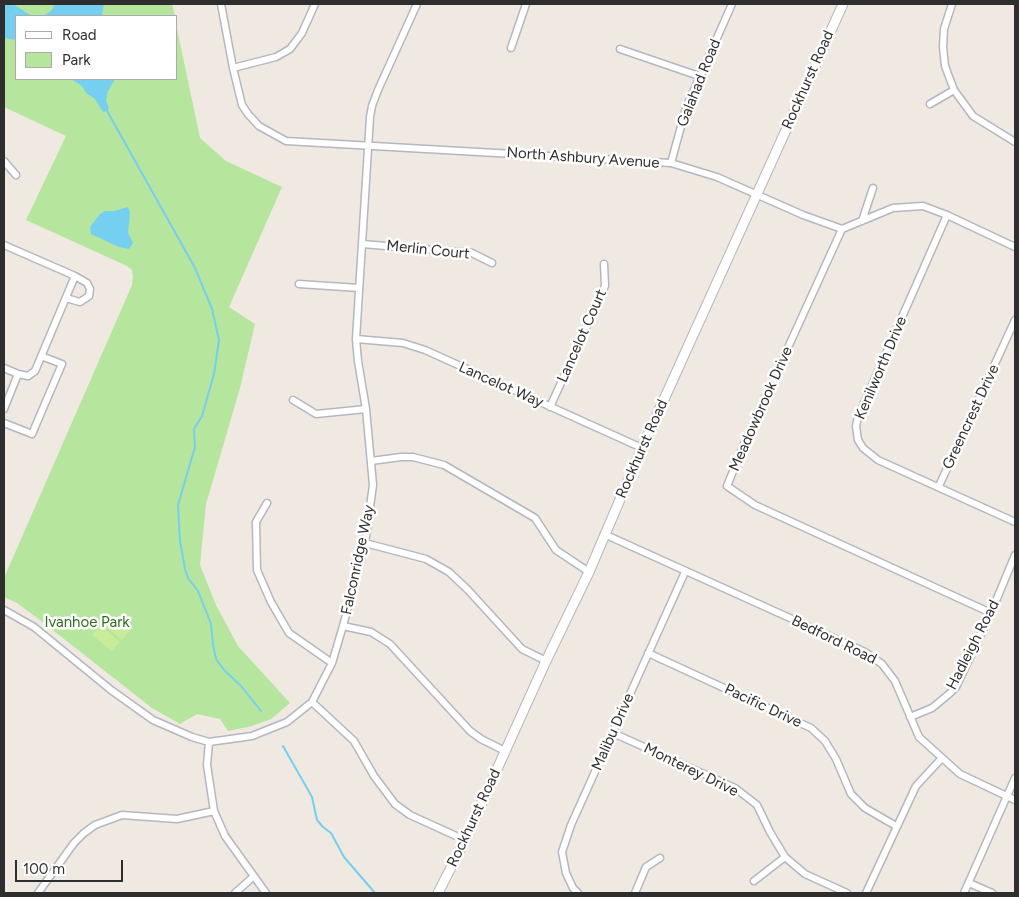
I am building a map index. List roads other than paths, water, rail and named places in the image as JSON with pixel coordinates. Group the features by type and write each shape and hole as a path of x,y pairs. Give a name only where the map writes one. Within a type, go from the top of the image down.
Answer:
{"street":[{"name":"North Ashbury Avenue","path":"220,4 242,105 259,126 286,141 671,163 717,177 842,230"},
{"path":"233,68 276,57 290,49 302,33 315,4"},
{"name":"Falconridge Way","path":"5,613 34,627 111,690 153,720 192,737 209,742 252,736 287,722 312,702 332,663 343,626 365,543 373,485 366,409 356,339 372,106 417,4"},
{"path":"511,48 526,4"},
{"name":"Galahad Road","path":"671,163 686,108 732,4"},
{"name":"Rockhurst Road","path":"438,893 465,840 546,661 589,572 642,448 843,4"},
{"path":"952,4 944,29 943,47 945,66 954,90 973,116 1015,142"},
{"path":"620,48 699,76"},
{"path":"930,104 954,90"},
{"path":"4,161 16,175"},
{"path":"862,221 873,188"},
{"path":"842,230 893,208 923,206 1015,246"},
{"name":"Kenilworth Drive","path":"947,215 858,416 856,426 858,440 869,454 878,460 1015,522"},
{"name":"Meadowbrook Drive","path":"842,230 745,442 727,486 755,505 991,612"},
{"name":"Merlin Court","path":"362,244 472,252 492,263"},
{"path":"4,245 87,283 90,290 89,296 80,302 66,298"},
{"name":"Lancelot Court","path":"550,407 605,286 604,264"},
{"path":"4,368 28,376 35,371 75,276"},
{"path":"299,284 359,288"},
{"name":"Greencrest Drive","path":"939,486 1015,320"},
{"name":"Lancelot Way","path":"356,339 387,341 414,346 642,448"},
{"path":"4,423 32,434 62,364 41,356"},
{"path":"4,409 18,374"},
{"path":"293,400 316,414 366,409"},
{"path":"371,461 413,457 444,465 536,518 556,550 589,572"},
{"path":"267,503 256,522 258,570 261,578 271,602 289,634 332,663"},
{"name":"Bedford Road","path":"604,534 865,652 882,664 894,681 919,737 941,759 960,774 1015,800"},
{"path":"365,543 426,559 449,572 522,649 546,661"},
{"name":"Hadleigh Road","path":"910,717 932,708 956,686 991,612 1015,555"},
{"name":"Malibu Drive","path":"578,893 573,888 566,874 562,852 571,825 685,572"},
{"path":"343,626 371,632 390,644 470,732 505,751"},
{"name":"Pacific Drive","path":"648,653 811,728 825,741 836,759 851,794 865,808 896,826"},
{"path":"312,702 354,741 374,776 395,804 410,815 465,840"},
{"name":"Monterey Drive","path":"613,733 735,788 757,805 785,857 805,874 847,893"},
{"path":"209,742 207,765 214,811 225,836 266,893"},
{"path":"866,893 916,786 941,759"},
{"path":"964,893 1015,778"},
{"path":"38,893 74,843 95,825 122,815 177,819 214,811"},
{"path":"754,881 785,857"},
{"path":"635,893 646,867 660,858"},
{"path":"234,893 253,876"},
{"path":"969,883 992,893"}],"water":[{"path":"4,4 13,4 30,15 15,15 15,40 4,38"},
{"path":"55,4 104,4 102,15 45,15 51,11"},
{"path":"73,80 114,80 108,91 106,100 109,109 104,112 95,99 86,93 82,86"},
{"path":"128,207 130,213 128,233 133,243 129,249 119,247 91,234 90,227 100,214 105,211 114,211"}],"waterway":[{"path":"106,109 195,268 212,309 219,340 214,374 202,416 194,429 195,447 178,505 180,541 188,578 198,591 211,624 216,659 261,711"},
{"path":"283,746 312,797 317,820 331,833 344,857 375,893"}],"park label":[{"name":"Ivanhoe Park","path":"87,623"}]}
